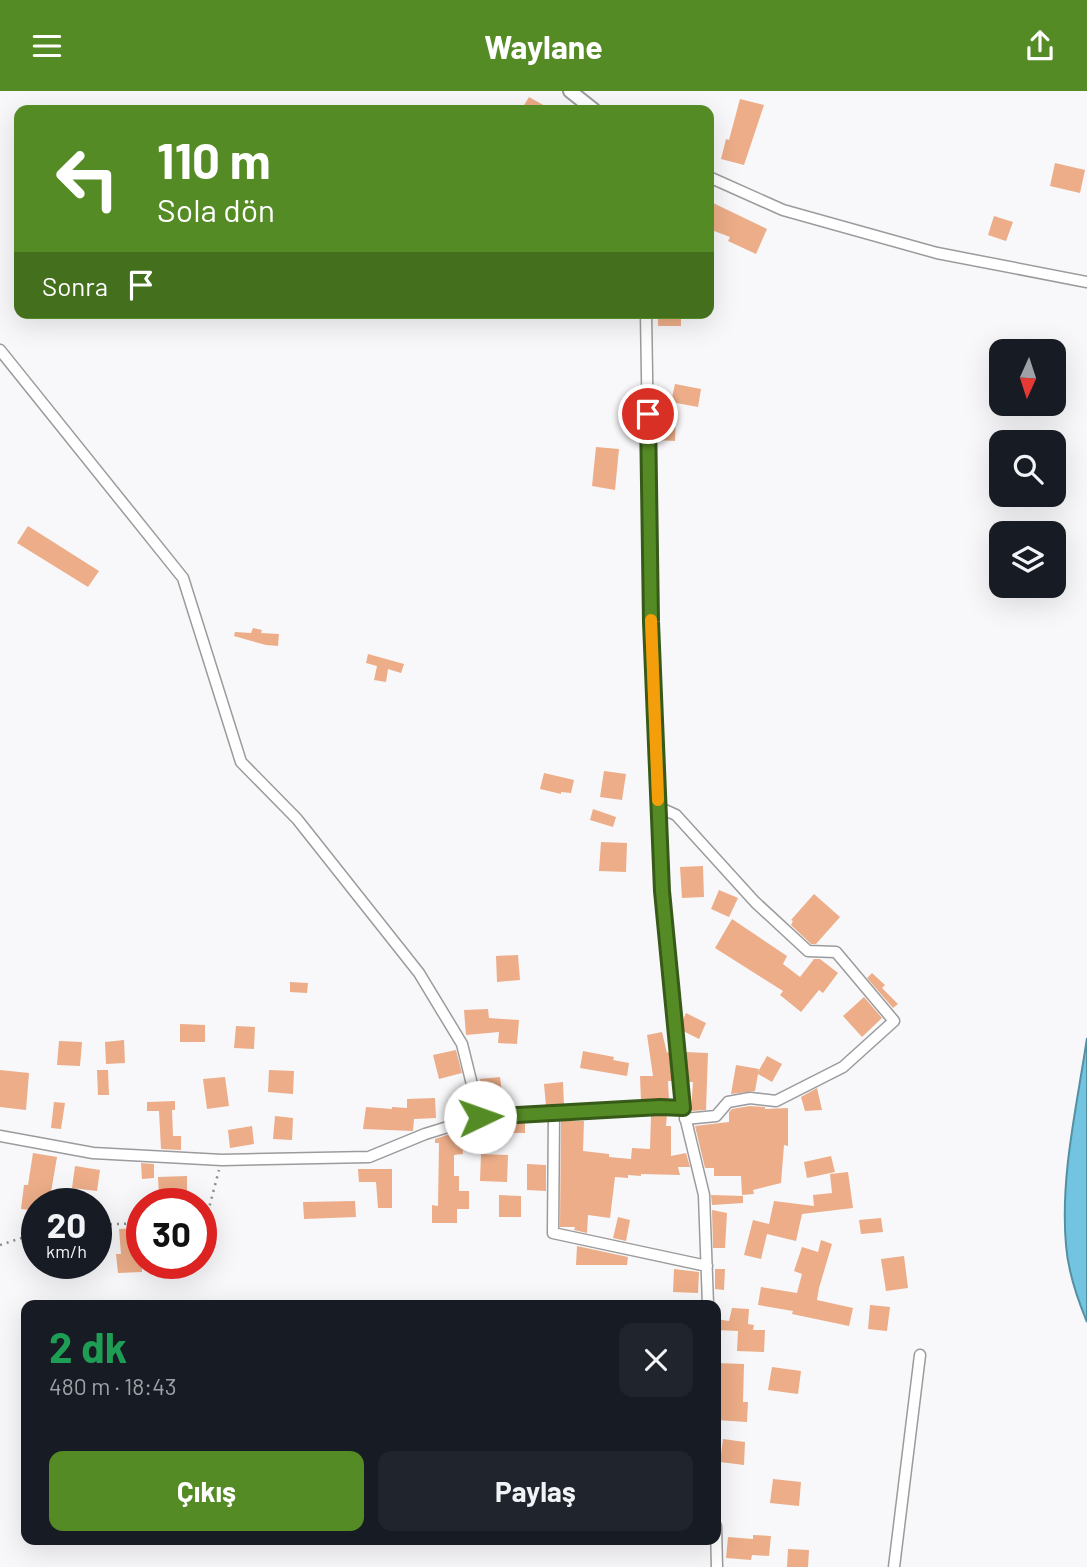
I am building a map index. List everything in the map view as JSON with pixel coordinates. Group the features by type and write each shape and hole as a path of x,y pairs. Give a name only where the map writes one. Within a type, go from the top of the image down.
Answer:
{"street":[{"path":"570,91 588,105"},
{"path":"714,179 783,210 937,253 1087,282"},
{"path":"646,319 651,609 662,891 684,1113 704,1195 708,1300"},
{"path":"0,350 183,578 241,762 296,819 419,973 462,1044 480,1117"},
{"path":"0,1136 93,1153 222,1160 369,1157 425,1134 480,1117 660,1107 684,1113 716,1116 728,1102 750,1098 776,1101 843,1067 894,1021 836,952 808,951 755,902 676,815 658,807"},
{"path":"554,1112 553,1233 707,1266"},
{"path":"894,1567 920,1355"},
{"path":"716,1545 717,1567"}],"path":[{"path":"214,1188 222,1160"},
{"path":"0,1245 21,1238"}],"water":[{"path":"1087,1038 1087,1322 1069,1265 1065,1193 1070,1141"}],"building":[{"path":"529,97 543,105 524,105"},
{"path":"740,99 764,105 744,165 721,159"},
{"path":"1055,163 1085,170 1080,193 1050,186"},
{"path":"714,203 767,229 756,254 728,241 730,237 714,231"},
{"path":"994,216 1013,222 1006,241 988,235"},
{"path":"658,319 681,319 681,326 658,326"},
{"path":"675,384 701,389 698,407 671,402"},
{"path":"655,415 676,416 675,441 655,440"},
{"path":"596,447 619,449 615,490 592,486"},
{"path":"28,526 99,571 88,587 17,543"},
{"path":"253,628 262,630 261,633 279,634 278,646 234,636 235,632 251,633"},
{"path":"368,654 404,664 401,673 388,669 386,682 374,680 377,666 366,663"},
{"path":"604,771 626,774 622,800 600,797"},
{"path":"544,773 574,780 571,793 561,794 540,789"},
{"path":"593,809 616,817 613,827 590,820"},
{"path":"601,842 627,843 626,872 599,871"},
{"path":"703,866 704,897 682,898 680,867"},
{"path":"719,890 738,898 729,917 711,909"},
{"path":"814,894 840,917 816,944 811,944 791,925 791,920"},
{"path":"732,919 787,956 783,964 800,977 814,959 820,959 838,973 823,993 819,990 801,1012 780,995 783,991 715,948"},
{"path":"518,955 520,980 497,982 496,956"},
{"path":"872,973 885,985 882,988 898,1004 893,1008 867,978"},
{"path":"290,982 308,983 307,993 290,992"},
{"path":"864,997 882,1018 862,1037 843,1016"},
{"path":"488,1009 489,1018 519,1020 517,1044 498,1043 499,1032 466,1035 464,1010"},
{"path":"686,1013 706,1023 699,1039 683,1031 682,1022"},
{"path":"180,1024 205,1025 205,1042 180,1042"},
{"path":"236,1026 255,1027 254,1049 234,1048"},
{"path":"662,1032 667,1053 670,1051 673,1081 668,1081 669,1100 641,1101 640,1076 653,1076 647,1035"},
{"path":"124,1040 125,1063 106,1064 105,1042"},
{"path":"59,1041 82,1042 80,1066 57,1065"},
{"path":"456,1050 462,1073 439,1079 433,1055"},
{"path":"583,1051 629,1063 627,1076 580,1068"},
{"path":"685,1052 708,1053 706,1110 691,1111 693,1082 688,1082"},
{"path":"767,1056 782,1064 772,1082 758,1074 755,1091 731,1094 736,1065 759,1069 758,1072"},
{"path":"0,1070 29,1073 26,1110 0,1107"},
{"path":"97,1070 108,1070 109,1095 98,1095"},
{"path":"269,1070 294,1071 293,1094 268,1092"},
{"path":"225,1077 229,1106 207,1109 203,1079"},
{"path":"500,1077 504,1108 486,1109 480,1079"},
{"path":"563,1082 564,1105 546,1106 544,1084"},
{"path":"817,1088 822,1110 805,1111 801,1097"},
{"path":"435,1098 436,1118 414,1119 413,1131 363,1129 366,1107 407,1108 407,1099"},
{"path":"175,1101 175,1110 172,1110 173,1136 181,1136 181,1150 161,1149 159,1111 147,1111 147,1102"},
{"path":"54,1102 65,1103 61,1129 51,1128"},
{"path":"750,1106 765,1109 788,1108 788,1146 784,1145 781,1183 753,1190 754,1194 742,1195 741,1176 714,1176 714,1168 705,1168 695,1126 729,1122 729,1112 732,1109"},
{"path":"651,1115 667,1115 666,1126 671,1126 671,1156 686,1153 690,1167 678,1167 680,1175 641,1174 628,1175 628,1178 615,1177 610,1218 588,1215 587,1233 574,1230 575,1227 560,1227 561,1121 584,1121 583,1151 631,1159 632,1148 650,1149"},
{"path":"275,1116 293,1118 292,1140 273,1139"},
{"path":"525,1122 525,1133 497,1133 497,1123"},
{"path":"252,1126 254,1144 230,1148 228,1130"},
{"path":"462,1132 463,1154 454,1155 454,1176 459,1176 459,1191 469,1191 469,1209 457,1209 457,1223 432,1223 432,1205 438,1206 439,1143 435,1143 435,1139"},
{"path":"33,1153 57,1157 52,1188 24,1188 24,1185 28,1185"},
{"path":"481,1154 508,1155 507,1182 480,1181"},
{"path":"831,1156 835,1172 807,1178 804,1162"},
{"path":"141,1163 154,1164 154,1178 142,1179"},
{"path":"527,1164 546,1165 546,1191 527,1190"},
{"path":"75,1166 100,1170 97,1188 72,1188"},
{"path":"358,1169 392,1169 392,1208 378,1208 376,1182 359,1182"},
{"path":"848,1172 853,1208 802,1214 796,1241 767,1234 761,1259 744,1255 753,1220 769,1224 774,1201 814,1206 813,1195 832,1193 830,1174"},
{"path":"187,1176 187,1188 159,1188 158,1177"},
{"path":"499,1195 521,1196 521,1217 499,1217"},
{"path":"711,1195 743,1196 743,1203 712,1205"},
{"path":"355,1201 356,1217 304,1219 303,1202"},
{"path":"712,1210 727,1213 725,1248 713,1248"},
{"path":"618,1217 630,1220 626,1241 613,1238"},
{"path":"881,1218 883,1232 861,1234 859,1220"},
{"path":"119,1229 126,1229 126,1273 118,1273 116,1254 121,1254"},
{"path":"821,1240 832,1244 817,1300 853,1308 849,1326 758,1305 761,1287 797,1293 802,1274 794,1271 802,1247 818,1252"},
{"path":"577,1246 628,1257 627,1265 576,1265"},
{"path":"904,1256 908,1288 886,1291 881,1259"},
{"path":"674,1269 699,1272 698,1293 673,1292"},
{"path":"715,1269 725,1269 724,1290 715,1289"},
{"path":"870,1305 890,1307 887,1331 868,1329"},
{"path":"732,1308 749,1309 748,1324 754,1325 753,1330 765,1330 764,1352 737,1351 738,1331 721,1330 721,1320 729,1321"},
{"path":"721,1363 744,1364 743,1402 748,1402 747,1422 721,1420"},
{"path":"772,1367 801,1371 798,1394 768,1390"},
{"path":"723,1439 745,1442 744,1465 721,1462"},
{"path":"773,1479 801,1482 799,1506 770,1503"},
{"path":"753,1535 771,1536 769,1556 752,1555 751,1560 726,1558 728,1537 753,1539"},
{"path":"788,1549 809,1550 808,1567 787,1567"}],"slow traffic":[{"path":"651,620 658,800"}],"route":[{"path":"480,1117 683,1108 662,891 651,622 648,414"}]}
